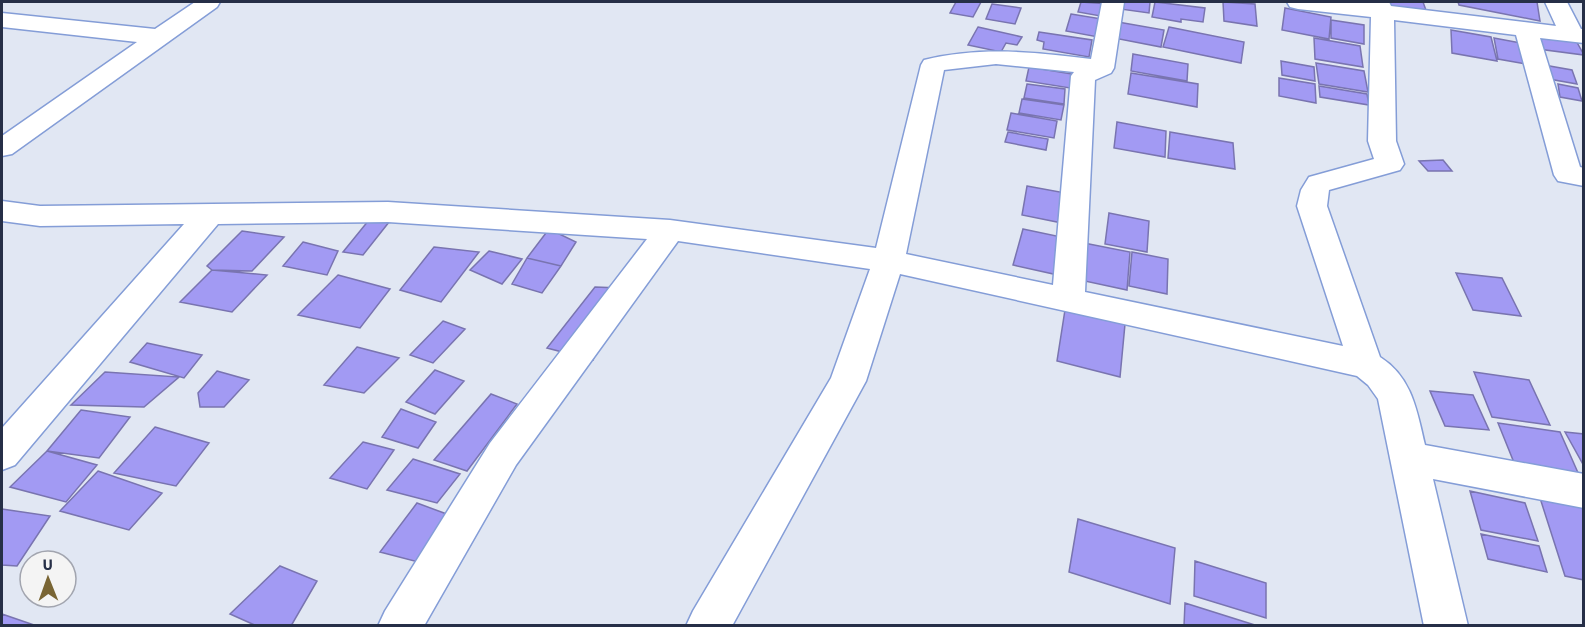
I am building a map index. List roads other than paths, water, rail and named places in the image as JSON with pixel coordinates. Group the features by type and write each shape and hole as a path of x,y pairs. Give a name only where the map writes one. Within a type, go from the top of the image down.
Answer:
{"street":[{"path":"2,148 209,2"},
{"path":"1102,68 1113,2"},
{"path":"1298,2 1380,7 1578,36"},
{"path":"1556,2 1578,36"},
{"path":"1366,365 1312,206 1315,190 1319,184 1390,164 1382,141 1380,7"},
{"path":"2,20 160,37"},
{"path":"1526,29 1568,175 1584,177"},
{"path":"708,626 848,381 889,261 933,65 977,57 1009,56 1102,68"},
{"path":"1068,301 1083,76 1102,68"},
{"path":"2,211 40,216 388,212 670,230 889,261 1366,365 1383,378 1396,398 1446,626"},
{"path":"2,454 210,214"},
{"path":"400,626 503,454 670,230"},
{"path":"1409,458 1584,491"}]}
